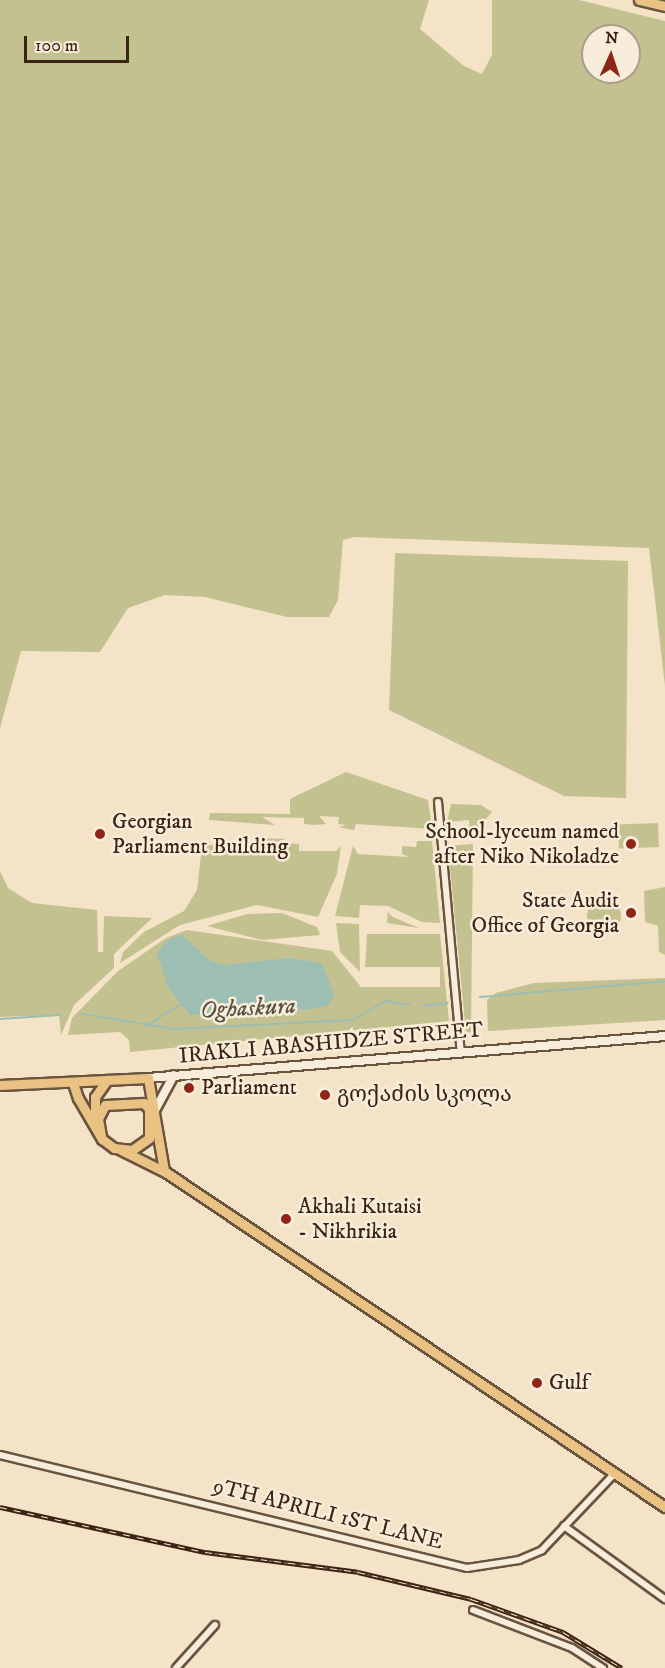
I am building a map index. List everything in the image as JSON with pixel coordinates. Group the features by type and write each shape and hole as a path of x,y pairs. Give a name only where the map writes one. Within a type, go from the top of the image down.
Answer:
{"main road":[{"path":"639,0 665,6"},
{"name":"IRAKLI ABASHIDZE STREET","path":"0,1085 148,1078 665,1036"},
{"path":"121,1150 149,1138 152,1117 174,1075"},
{"path":"148,1078 152,1117 164,1171"},
{"path":"94,1124 95,1097 106,1080"},
{"path":"73,1083 100,1136 121,1150 164,1171 665,1507"},
{"path":"100,1136 98,1119 105,1105 144,1103 152,1117"}],"street":[{"path":"438,802 460,1053"},
{"name":"9TH APRILI 1ST LANE","path":"0,1455 466,1568 530,1557 564,1526 615,1473"},
{"path":"564,1526 665,1599"},
{"path":"473,1610 572,1648 603,1668"},
{"path":"176,1668 215,1625"}],"shaded area":[{"path":"0,0 429,0 420,29 464,66 482,74 492,55 492,0 579,0 665,21 665,686 649,548 354,537 343,540 338,600 329,617 287,617 205,597 165,595 128,608 100,652 21,651 0,728"},
{"path":"395,553 628,561 626,798 564,796 389,710"},
{"path":"346,772 428,800 432,829 356,824 354,830 339,827 346,825 338,824 339,817 319,816 326,824 304,824 304,818 262,817 275,825 209,820 210,813 290,814 290,799"},
{"path":"451,804 481,805 492,812 470,836 469,820 447,822"},
{"path":"658,823 659,847 619,848 618,824"},
{"path":"261,838 286,839 273,843 299,844 299,851 336,851 341,846 337,874 318,917 257,905 180,925 120,963 123,952 144,932 184,911 197,890 202,845 228,845 228,853 246,853 260,850 254,846 260,846"},
{"path":"417,841 432,841 440,923 422,922 388,906 360,905 359,918 335,916 353,846 358,854 409,857 402,854 402,846 416,847"},
{"path":"473,844 471,1032 466,1033 448,846"},
{"path":"0,871 8,888 32,903 97,910 98,952 103,952 104,916 152,918 114,954 114,968 74,1005 61,1035 59,1015 0,1017"},
{"path":"665,887 665,955 659,952 658,926 645,922 644,891"},
{"path":"604,899 616,904 621,916 616,928 604,933 592,928 587,916 592,904"},
{"path":"388,912 393,917 419,928 387,923"},
{"path":"282,913 317,927 320,935 262,940 207,926 247,914"},
{"path":"336,923 359,924 360,972 340,952"},
{"path":"187,930 332,951 361,987 440,987 440,967 365,967 367,934 440,934 449,1021 130,1052 129,1040 120,1032 68,1035 72,1018 118,971 166,938"},
{"path":"665,978 665,1020 488,1031 487,1000 496,993 534,983"}],"water":[{"path":"182,935 209,960 225,965 289,958 322,963 334,995 329,1005 313,1009 190,1015 169,989 157,953 166,941"}],"waterway":[{"name":"Oghaskura","path":"480,997 665,981"},
{"name":"Oghaskura","path":"83,1014 174,1029 353,1020 386,1001 410,1005"},
{"name":"Oghaskura","path":"423,1006 448,1003"},
{"path":"146,1026 181,1004"},
{"name":"Oghaskura","path":"0,1019 60,1015"}],"railway":[{"path":"0,1507 205,1552 358,1572 471,1599 563,1632 622,1668"}],"place":[{"name":"Georgian Parliament Building","path":"100,834"},
{"name":"School-lyceum named after Niko Nikoladze","path":"631,844"},
{"name":"State Audit Office of Georgia","path":"631,913"},
{"name":"Parliament","path":"189,1088"},
{"name":"გოქაძის სკოლა","path":"325,1095"},
{"name":"Akhali Kutaisi - Nikhrikia","path":"286,1219"},
{"name":"Gulf","path":"537,1383"}]}
